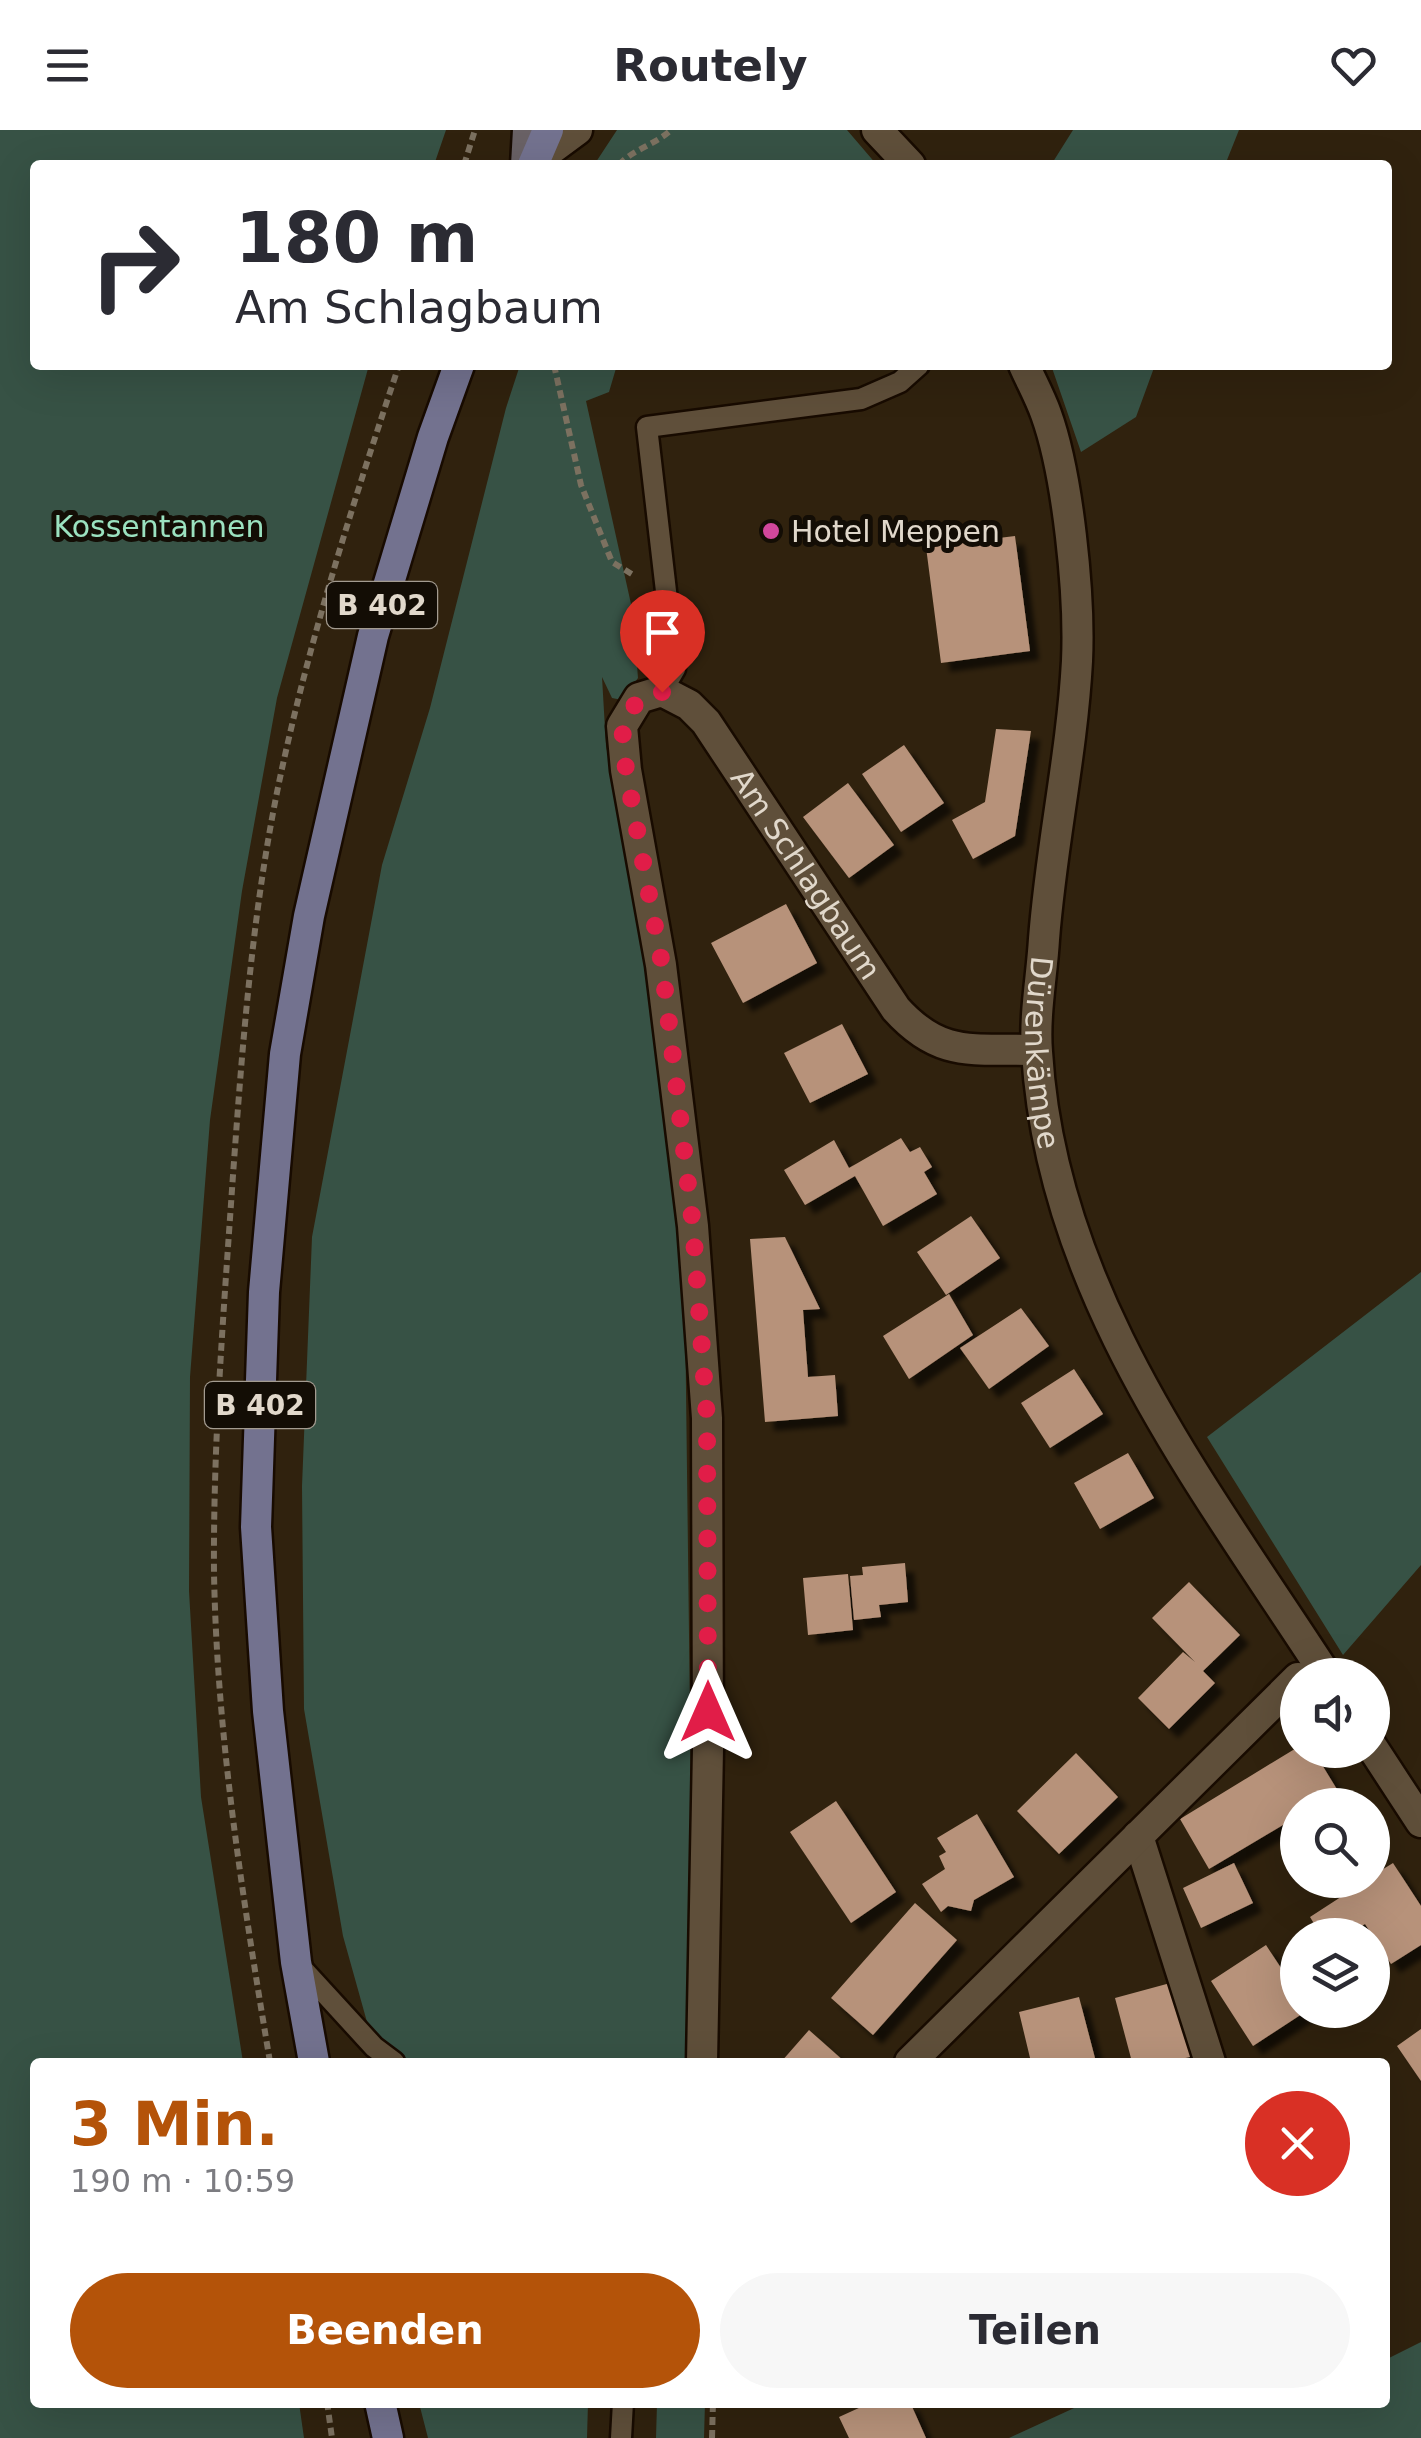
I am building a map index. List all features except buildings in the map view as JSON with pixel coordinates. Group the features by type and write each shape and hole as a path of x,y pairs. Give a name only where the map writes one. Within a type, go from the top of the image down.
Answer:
{"main road":[{"path":"533,160 548,130"},
{"name":"B 402","path":"313,2058 296,1962 268,1711 256,1527 264,1292 285,1054 310,916 373,636 457,370"},
{"path":"381,2408 388,2438"}],"street":[{"path":"528,130 531,160"},
{"path":"536,160 577,130"},
{"path":"877,130 905,160"},
{"name":"Dürenkämpe","path":"1026,370 1046,416 1064,492 1074,581 1077,660 1048,892 1036,1050 1052,1168 1085,1272 1152,1406 1302,1658"},
{"path":"662,692 639,698 622,726 626,770 662,964 693,1226 707,1418 708,1749 702,2058"},
{"name":"Am Schlagbaum","path":"662,692 689,705 706,722 896,1009 916,1032 949,1048 1036,1050"},
{"path":"914,2058 1280,1701"},
{"path":"1386,1768 1421,1822"},
{"path":"1138,1836 1209,2058"}],"lane":[{"path":"662,692 675,670 648,427 861,399 900,382 913,370"},
{"path":"296,1962 389,2058"},
{"path":"621,2438 622,2408"}],"path":[{"path":"466,160 475,130"},
{"path":"624,160 658,142 671,130"},
{"path":"555,370 581,485 612,562 666,594"},
{"path":"327,2408 332,2438"},
{"path":"712,2438 713,2408"}],"green space":[{"name":"Kossentannen","path":"0,130 446,130 436,160 30,160 30,370 368,370 277,698 242,891 210,1120 190,1377 189,1591 201,1797 242,2058 30,2058 30,2408 300,2408 304,2438 0,2438"},
{"path":"617,130 847,130 873,160 597,160"},
{"path":"1073,130 1239,130 1227,160 1054,160"},
{"path":"518,370 616,370 609,392 586,401 633,613 638,678 622,700 612,698 602,677 606,746 650,958 684,1225 691,1797 686,2058 389,2058 374,2047 343,1936 304,1709 302,1486 312,1237 382,865 430,708"},
{"path":"1053,370 1153,370 1136,417 1081,452"},
{"path":"1421,1272 1421,1565 1343,1655 1207,1437"},
{"path":"1421,2342 1421,2438 1009,2438 1074,2408 1390,2408 1390,2358"},
{"path":"420,2408 588,2408 587,2438 428,2438"},
{"path":"657,2408 705,2408 704,2438 656,2438"}],"place":[{"name":"Hotel Meppen","path":"771,531"}],"route":[{"path":"662,692 639,698 622,726 626,770 662,964 693,1226 707,1418 708,1712"}]}
